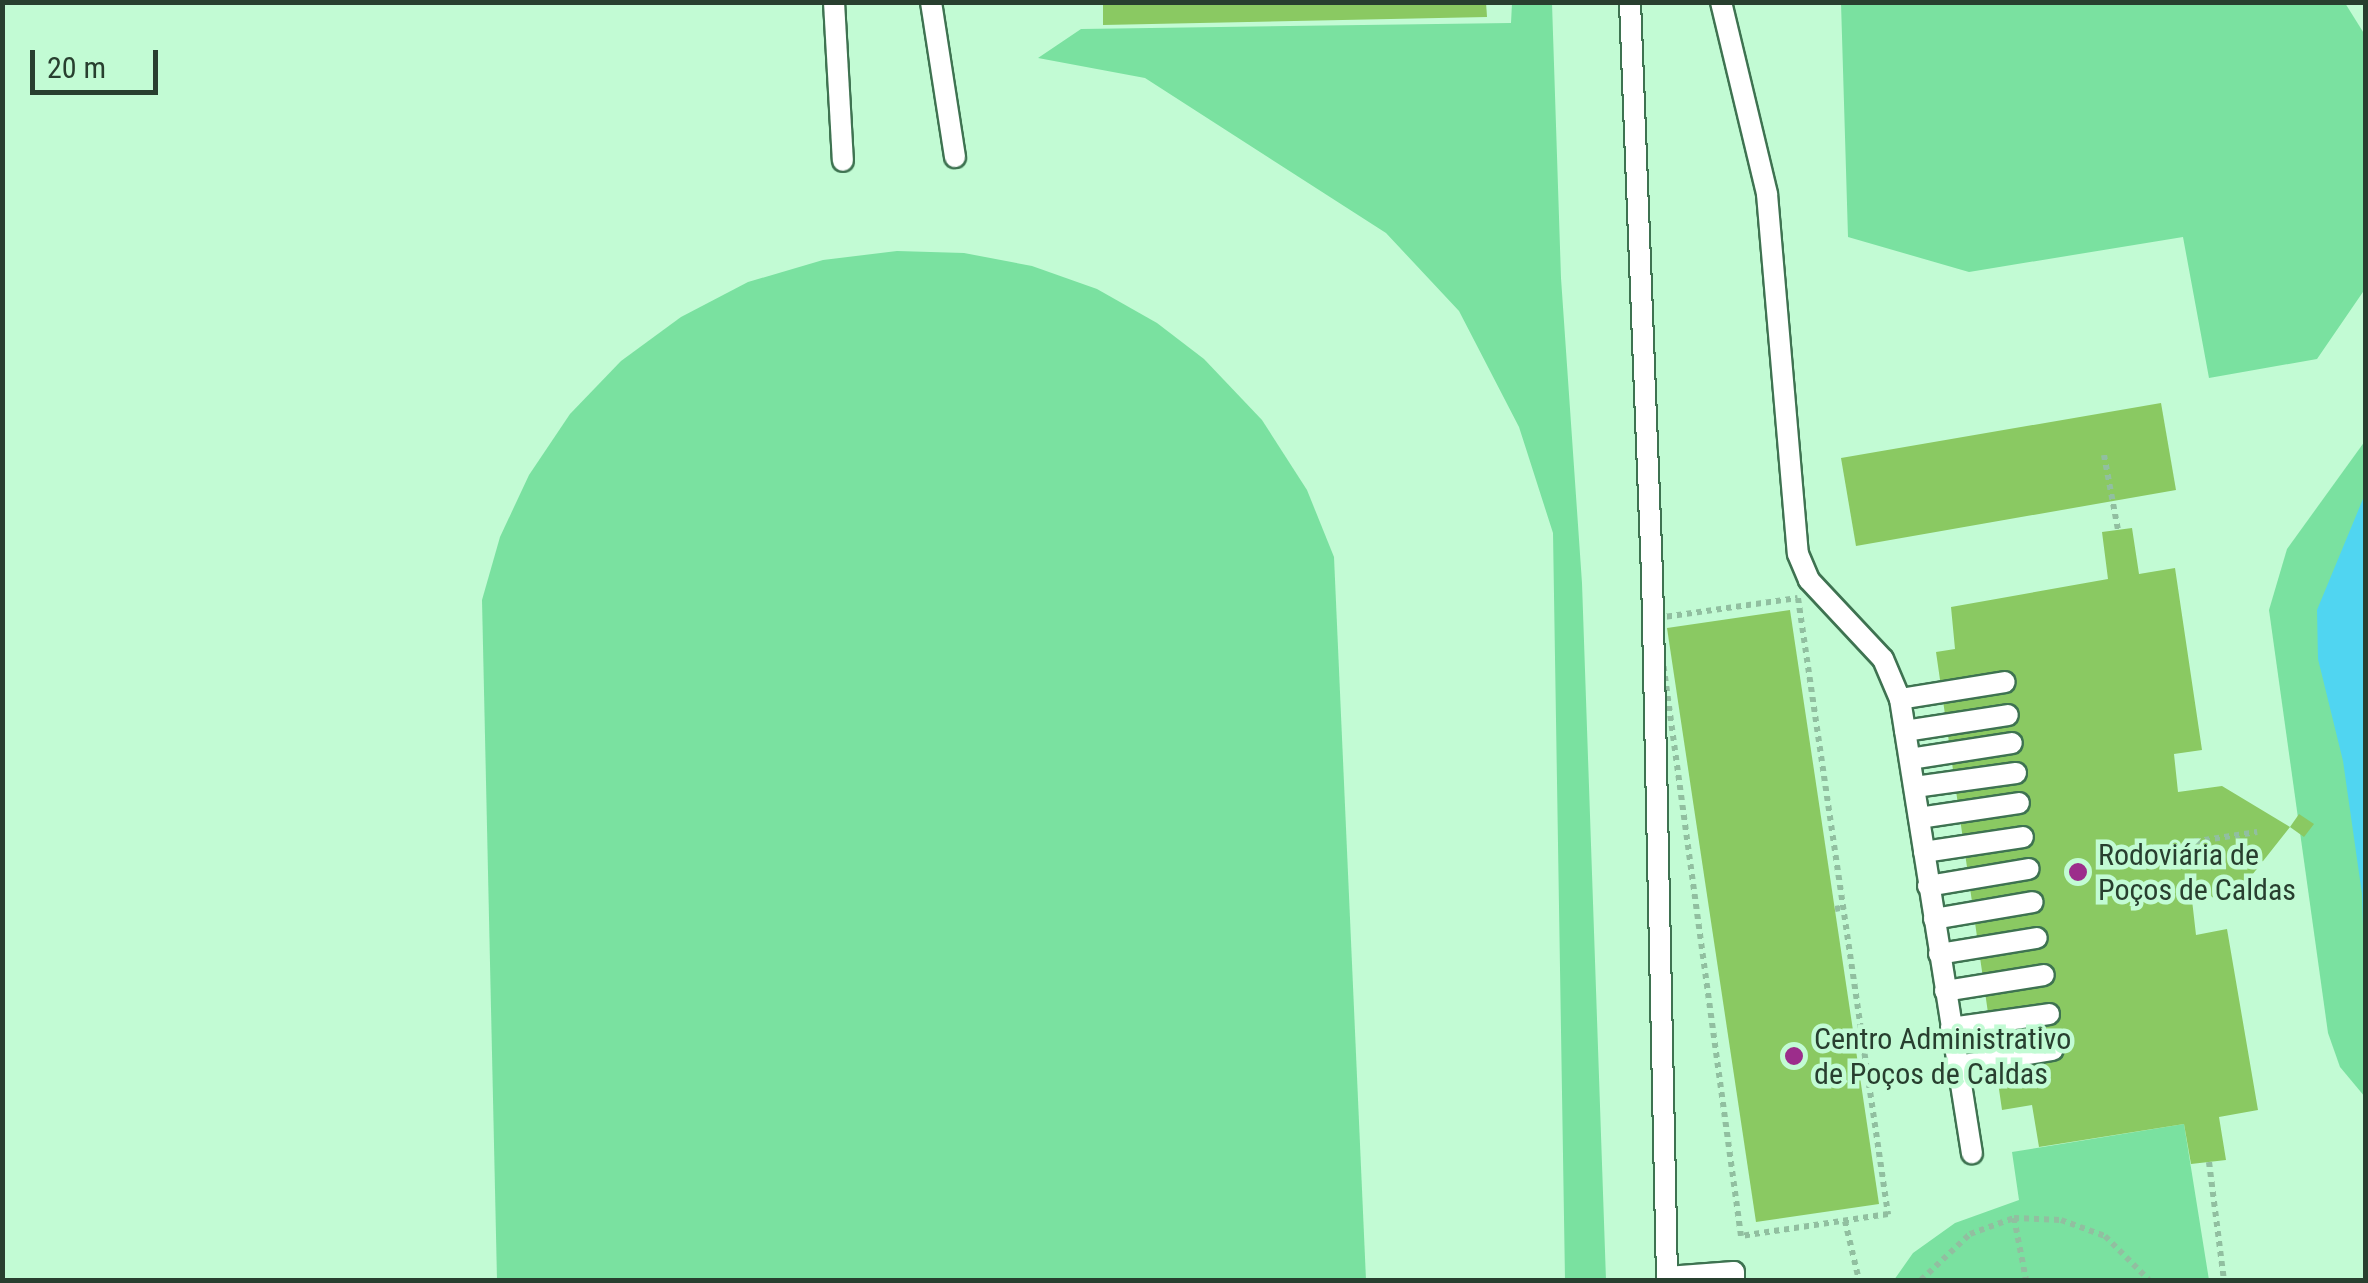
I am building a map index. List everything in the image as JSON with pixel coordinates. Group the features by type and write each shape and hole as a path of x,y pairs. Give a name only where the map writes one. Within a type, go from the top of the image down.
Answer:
{"lane":[{"path":"834,2 843,161"},
{"path":"931,2 955,157"},
{"path":"1630,2 1667,1278 1734,1272 1734,1280"},
{"path":"1722,2 1767,194 1798,554 1809,580 1882,659 1900,699 1972,1152"},
{"path":"1900,699 2005,682"},
{"path":"1905,732 2008,715"},
{"path":"1910,759 2012,743"},
{"path":"1915,788 2016,773"},
{"path":"1919,818 2020,803"},
{"path":"1924,852 2023,836"},
{"path":"1928,886 2028,870"},
{"path":"1934,918 2033,902"},
{"path":"1939,954 2037,938"},
{"path":"1945,991 2044,975"},
{"path":"1951,1028 2049,1014"},
{"path":"1957,1066 2053,1050"}],"path":[{"path":"2104,455 2118,530"},
{"path":"1798,598 1888,1214 1845,1220 1741,1236 1657,618 1798,598"},
{"path":"2185,843 2257,832"},
{"path":"1835,909 1845,907"},
{"path":"2209,1162 2224,1280"},
{"path":"2014,1218 2026,1280"},
{"path":"1921,1280 1932,1262 1970,1234 2014,1218 2060,1220 2105,1236 2150,1280"},
{"path":"1845,1220 1859,1280"}],"green space":[{"path":"1512,3 1552,3 1561,278 1582,583 1606,1280 1565,1280 1553,533 1519,427 1459,311 1386,233 1145,78 1038,58 1081,29 1511,23"},
{"path":"1841,3 2345,3 2365,35 2365,289 2317,359 2209,378 2183,237 1969,272 1848,237"},
{"path":"897,251 964,253 1032,266 1097,289 1157,323 1204,359 1262,420 1307,490 1334,557 1366,1280 497,1280 482,600 500,537 529,475 570,414 621,361 681,317 748,282 823,260"},
{"path":"2365,441 2365,1097 2340,1067 2328,1033 2269,610 2287,549"},
{"path":"2184,1124 2209,1280 1894,1280 1913,1253 1955,1223 2019,1200 2012,1152"}],"water":[{"path":"2365,494 2365,990 2362,894 2343,761 2318,659 2317,610"}],"building":[{"path":"1103,2 1486,2 1487,17 1103,25"},
{"path":"2161,403 2176,490 1856,546 1841,458"},
{"name":"Rodoviária de Poços de Caldas","path":"2132,528 2139,574 2175,568 2202,750 2174,754 2178,792 2222,786 2290,827 2237,894 2192,900 2196,935 2227,929 2258,1110 2219,1117 2226,1160 2191,1164 2184,1124 2039,1147 2032,1105 2002,1110 1936,652 1955,649 1951,607 2108,579 2102,532"},
{"name":"Centro Administrativo de Poços de Caldas","path":"1790,610 1879,1204 1756,1222 1667,628"},
{"path":"2299,814 2314,824 2304,837 2290,827"}],"place":[{"name":"Rodoviária de Poços de Caldas","path":"2078,872"},
{"name":"Centro Administrativo de Poços de Caldas","path":"1794,1056"}]}
